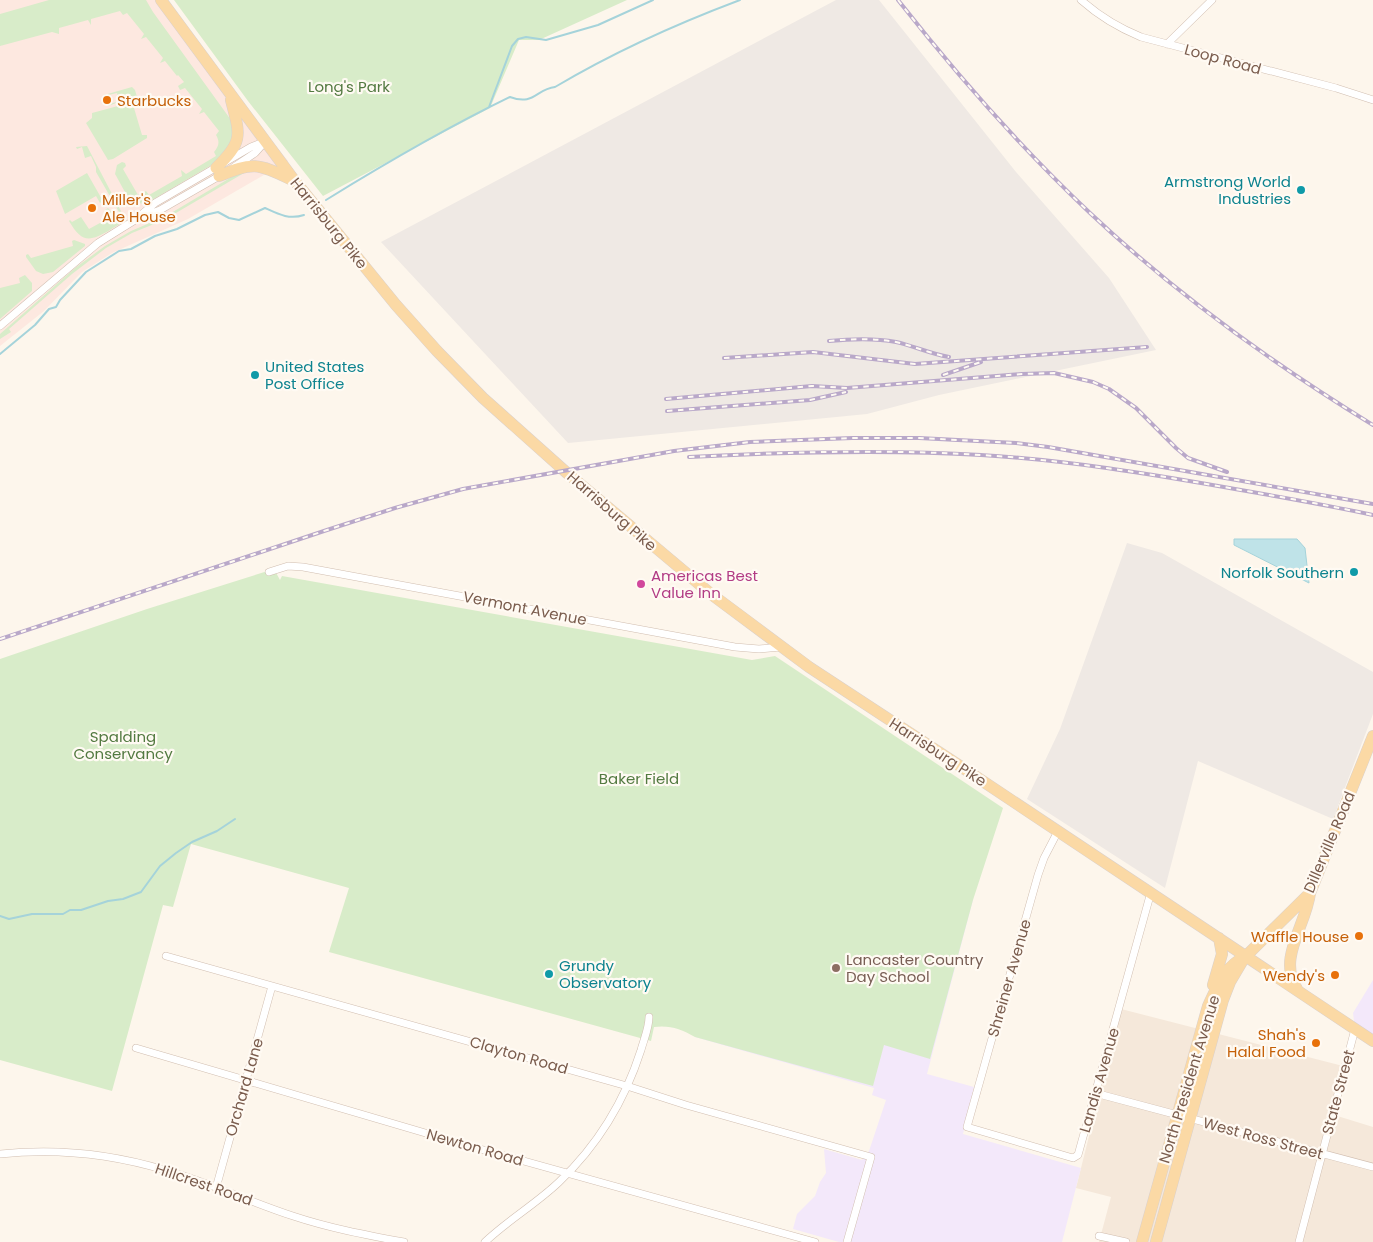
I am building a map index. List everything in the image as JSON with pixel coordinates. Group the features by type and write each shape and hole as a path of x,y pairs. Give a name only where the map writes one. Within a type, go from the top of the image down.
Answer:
{"main road":[{"name":"Harrisburg Pike","path":"161,0 264,142 396,305 437,351 483,398 673,563 781,646 859,701 1151,892 1373,1041"},
{"path":"217,172 234,148 238,136 229,93"},
{"path":"217,172 250,165 272,170 294,180"},
{"name":"Dillerville Road","path":"1246,956 1310,893 1373,736"},
{"path":"1298,991 1291,978 1289,963 1291,952 1308,909 1310,893"},
{"path":"1208,1006 1222,954 1220,938"},
{"name":"North President Avenue","path":"1142,1242 1208,1006 1234,961 1246,956"},
{"name":"North President Avenue","path":"1156,1242 1226,991 1246,956"}],"street":[{"name":"Loop Road","path":"1081,0 1098,14 1141,37 1336,88 1373,100"},
{"path":"1166,44 1212,0"},
{"path":"0,326 77,259 98,243 135,220 155,202 254,153 264,142"},
{"name":"Vermont Avenue","path":"269,572 288,566 303,567 721,644 759,649 781,646"},
{"name":"Shreiner Avenue","path":"967,1127 1038,875 1044,858 1058,831"},
{"name":"Landis Avenue","path":"967,1127 1076,1157 1078,1155 1151,892"},
{"name":"Clayton Road","path":"166,956 871,1157 847,1242"},
{"name":"Orchard Lane","path":"216,1188 272,986"},
{"path":"484,1242 541,1198 568,1173 606,1125 627,1086 648,1026 649,1017"},
{"name":"State Street","path":"1299,1242 1355,1029"},
{"name":"Newton Road","path":"136,1048 473,1147 815,1242"},
{"name":"West Ross Street","path":"1095,1093 1373,1167"},
{"name":"Hillcrest Road","path":"0,1154 66,1152 116,1158 166,1170 317,1224 404,1242"},
{"path":"1099,1236 1126,1242"}],"shaded area":[{"path":"0,0 161,0 196,47 288,161 188,219 112,253 82,272 44,311 0,346"},
{"path":"836,0 879,0 1016,172 1109,278 1156,350 939,395 867,414 568,443 381,242"},
{"path":"1127,543 1162,553 1373,672 1373,714 1333,819 1198,761 1165,888 1027,799 1060,729"},
{"name":"Lancaster Country Day School","path":"750,858 973,900 927,1074 974,1087 963,1134 1081,1168 1062,1242 839,1242 793,1229 797,1214 815,1196 820,1182 826,1173 824,1149 862,1160 869,1151 886,1100 872,1095 874,1088 695,1037"},
{"path":"1373,980 1373,1041 1355,1029 1353,1013"},
{"path":"1121,1009 1343,1066 1331,1114 1373,1127 1373,1242 1099,1242 1111,1197 1076,1188"}],"green space":[{"path":"49,0 146,0 231,120 234,140 215,163 147,203 136,202 131,199 115,174 117,165 122,162 125,163 126,166 123,169 138,195 146,191 149,195 182,176 181,170 186,174 216,156 214,152 218,142 216,135 219,131 204,112 199,114 202,109 185,88 180,90 178,86 184,82 165,61 160,63 163,58 146,37 141,39 144,34 127,13 123,15 120,11 91,19 91,25 88,20 59,28 59,34 52,32 0,46 0,14"},
{"name":"Long's Park","path":"174,0 627,0 539,40 519,40 490,108 323,196 248,101"},
{"path":"132,87 135,90 139,104 134,108 142,135 147,135 147,138 113,159 108,160 86,123 92,118 92,113 129,103 133,104 130,98 108,106 119,101 117,93 104,96"},
{"path":"87,146 124,217 117,226 97,237 91,238 82,237 69,221 72,222 81,217 89,229 109,218 105,210 108,208 117,219 119,212 96,172 91,156 85,158 82,147 77,149 76,147"},
{"path":"240,172 244,173 164,220 132,233 106,248 72,274 9,329 11,332 0,339 0,334 75,268 105,246 131,231 166,216"},
{"path":"87,173 103,201 100,203 96,196 65,214 56,191"},
{"path":"72,241 85,244 85,246 53,272 43,274 36,271 26,257 28,254 31,258 73,246"},
{"path":"25,275 32,283 32,291 0,319 0,288 20,283 19,278"},
{"path":"274,569 280,580 282,576 752,660 775,656 1003,808 973,900 930,1059 884,1045 873,1086 695,1037 670,1027 654,1027 651,1041 329,952 349,888 191,844 173,907 163,905 112,1091 0,1060 0,659 147,609"}],"water":[{"path":"1234,539 1297,539 1305,548 1309,583 1234,545"}],"waterway":[{"path":"489,107 512,46 518,39 526,37 546,40 598,25 653,0"},
{"path":"326,200 417,146 510,97 524,100 530,98 549,88 555,87 646,39 740,0"},
{"path":"0,354 35,325 49,309 56,307 60,300 86,272 119,251 131,249 155,236 177,229 205,215 218,212 229,218 239,220 265,208 288,217 304,215"},
{"path":"0,916 9,919 32,914 63,914 70,910 81,910 108,901 123,899 141,892 160,866 176,853 192,842 217,831 235,819"}],"railway":[{"path":"898,0 966,83 1014,136 1064,188 1123,243 1156,272 1226,326 1298,377 1373,425"},
{"path":"829,341 863,339 888,341 949,357"},
{"path":"724,358 813,352 915,364 1147,347"},
{"path":"943,375 981,362"},
{"path":"666,399 812,386 847,388 1054,373 1093,382 1109,389 1136,408 1188,458 1227,472"},
{"path":"667,411 810,400 846,392"},
{"path":"0,639 327,530 463,489 674,451 750,442 852,438 919,438 1016,443 1373,504"},
{"path":"689,457 872,452 945,453 1013,457 1077,464 1203,483 1373,515"}],"place":[{"name":"Starbucks","path":"107,100"},
{"name":"Armstrong World Industries","path":"1301,190"},
{"name":"Miller's Ale House","path":"92,208"},
{"name":"United States Post Office","path":"255,375"},
{"name":"Norfolk Southern","path":"1354,572"},
{"name":"Americas Best Value Inn","path":"641,584"},
{"name":"Waffle House","path":"1359,936"},
{"name":"Lancaster Country Day School","path":"836,968"},
{"name":"Grundy Observatory","path":"549,974"},
{"name":"Wendy's","path":"1335,975"},
{"name":"Shah's Halal Food","path":"1316,1043"}],"park label":[{"name":"Spalding Conservancy","path":"123,744"},
{"name":"Baker Field","path":"639,778"}]}
